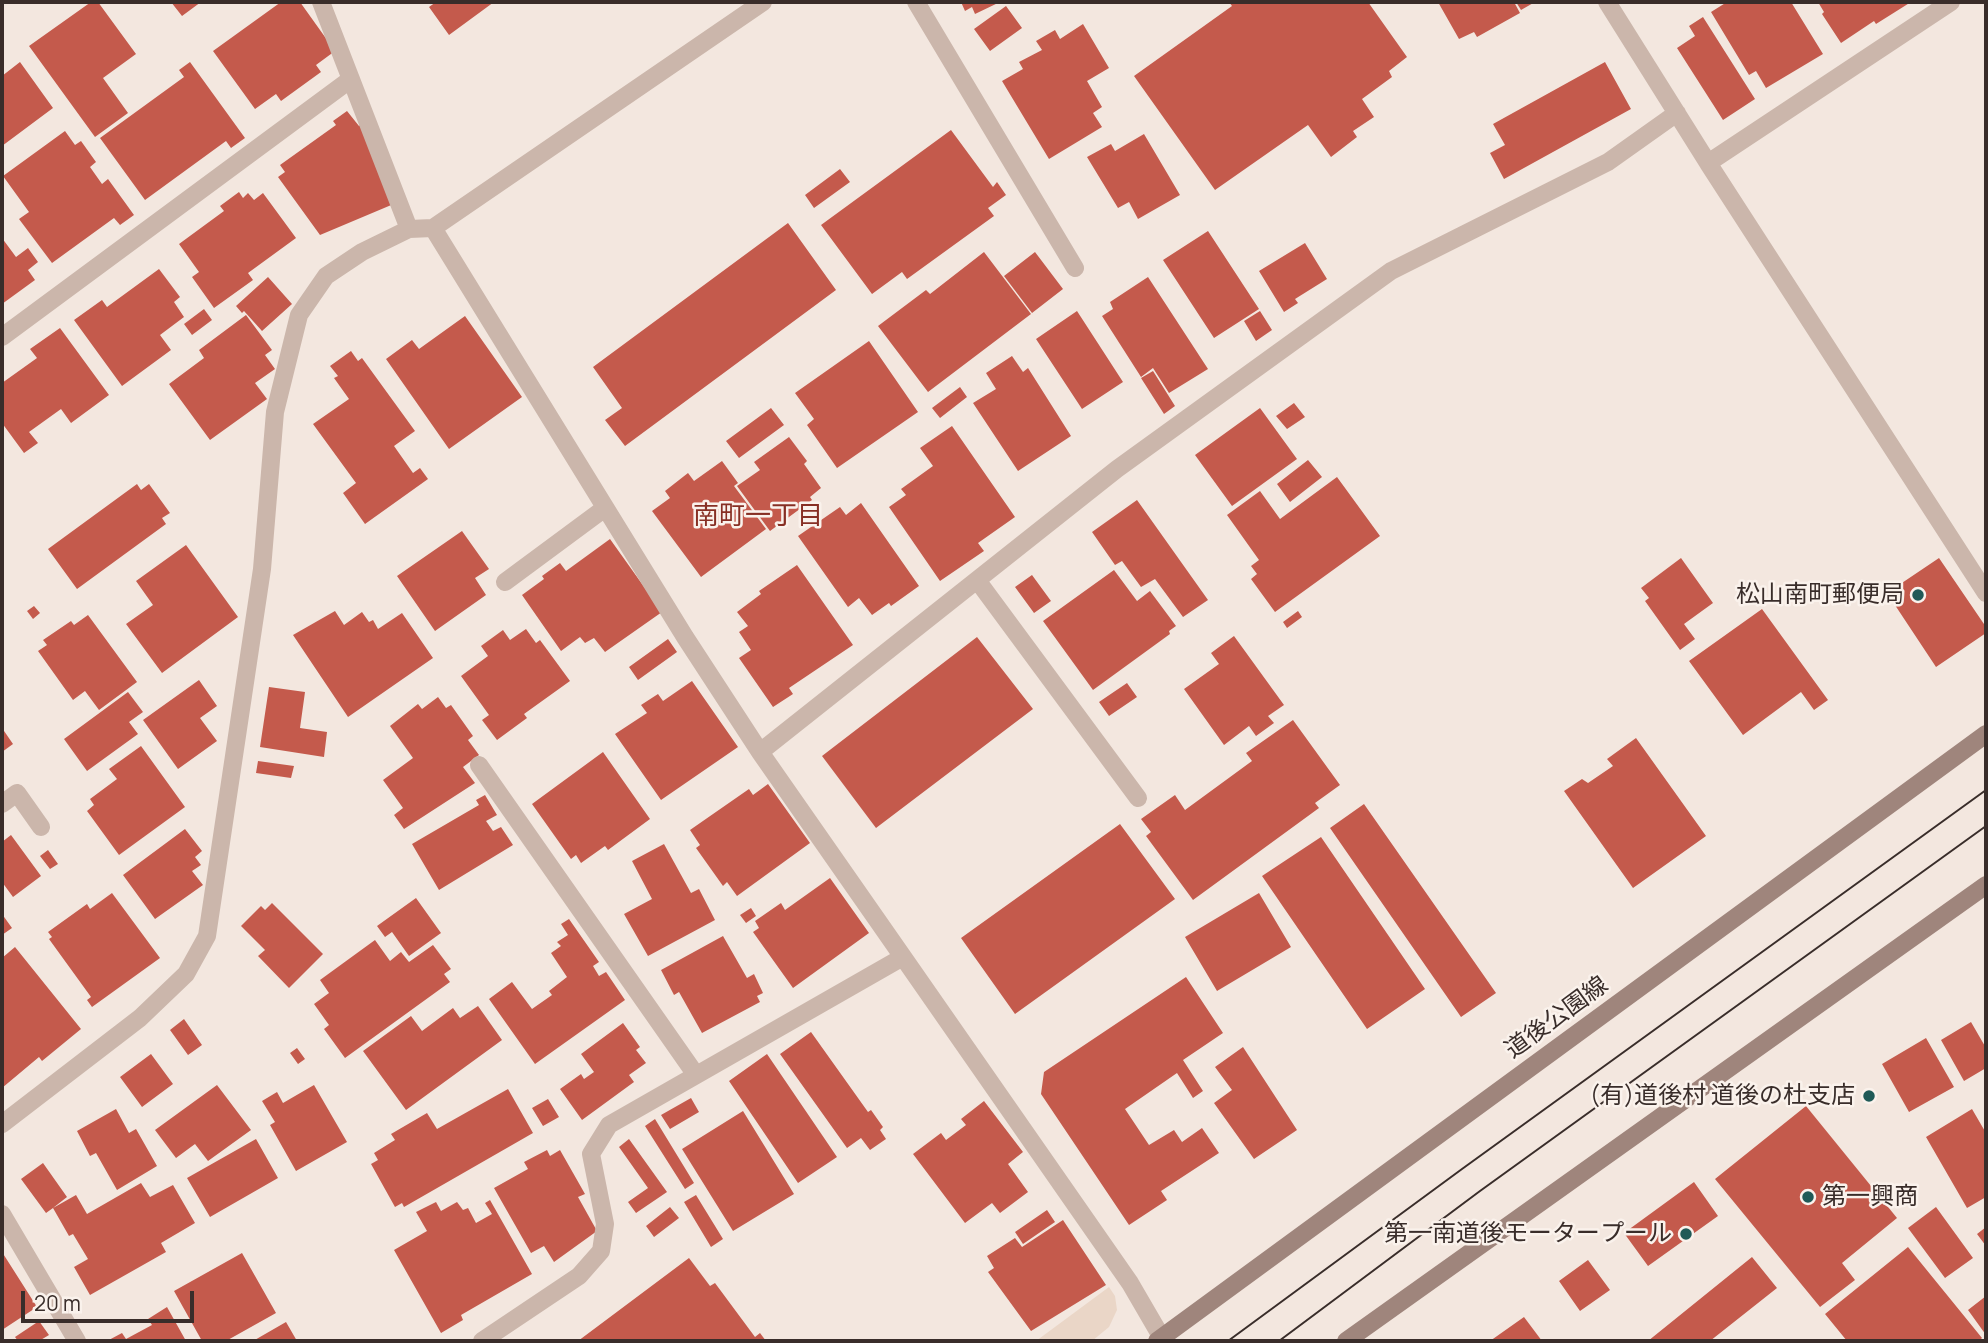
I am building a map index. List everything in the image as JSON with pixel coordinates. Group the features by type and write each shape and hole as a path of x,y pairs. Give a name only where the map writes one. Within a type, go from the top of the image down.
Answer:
{"main road":[{"name":"道後公園線","path":"1159,1339 1986,734"},
{"path":"1346,1341 1986,885"}],"street":[{"path":"321,2 409,229"},
{"path":"2,1124 140,1018 186,974 207,936 262,569 275,412 299,315 326,276 362,252 409,229 433,228 763,2"},
{"path":"916,2 1075,268"},
{"path":"1607,2 1986,593"},
{"path":"1708,163 1951,2"},
{"path":"2,337 351,79"},
{"path":"760,752 1117,469 1391,271 1608,162 1677,113"},
{"path":"433,228 605,508 760,752 1130,1283 1159,1339"},
{"path":"505,582 605,508"},
{"path":"977,580 1138,798"},
{"path":"479,765 696,1075"},
{"path":"2,804 16,793 41,827"},
{"path":"482,1341 579,1276 601,1251 605,1224 590,1154 609,1125 903,957"},
{"path":"2,1214 77,1341"}],"shaded area":[{"path":"1109,1287 1115,1296 1117,1310 1109,1327 1092,1341 1036,1341"}],"building":[{"path":"91,2 98,2 136,54 103,78 128,113 95,137 29,46"},
{"path":"171,2 201,2 182,16"},
{"path":"281,2 300,2 335,51 316,65 321,72 281,101 276,94 255,109 213,51"},
{"path":"436,2 494,2 449,35 429,7"},
{"path":"961,2 1000,2 975,14 972,7 965,11"},
{"path":"1229,2 1368,2 1407,57 1389,71 1392,77 1362,99 1374,117 1353,131 1357,137 1331,157 1308,125 1215,190 1134,76 1232,6"},
{"path":"1438,2 1514,2 1520,13 1477,37 1474,32 1459,39"},
{"path":"1516,2 1535,2 1521,10"},
{"path":"1727,2 1791,2 1823,54 1766,88 1756,71 1749,75 1711,12"},
{"path":"1818,2 1911,2 1876,24 1874,21 1841,43 1822,14 1824,12"},
{"path":"1006,6 1022,28 990,51 974,29"},
{"path":"1703,17 1755,99 1723,120 1677,48 1695,36 1689,26"},
{"path":"1083,24 1109,68 1087,81 1102,107 1093,113 1102,127 1049,159 1002,81 1023,69 1019,62 1042,50 1036,41 1055,30 1060,39"},
{"path":"20,62 53,108 2,146 2,76"},
{"path":"190,62 245,138 231,148 226,141 145,200 100,138 184,77 179,70"},
{"path":"1605,62 1631,109 1504,179 1490,153 1505,145 1493,124"},
{"path":"347,111 359,126 362,124 396,203 320,235 278,177 285,172 280,165 336,125 333,121"},
{"path":"951,130 993,187 997,182 1006,195 988,208 994,216 907,279 902,272 872,294 821,225"},
{"path":"65,131 75,145 81,141 96,162 90,167 102,184 108,179 134,215 120,225 114,218 52,263 19,219 29,212 3,176"},
{"path":"1144,134 1180,195 1138,219 1129,202 1118,208 1087,157 1111,144 1115,151"},
{"path":"840,169 850,182 814,208 805,195"},
{"path":"239,192 243,198 248,193 254,200 263,193 296,238 248,273 253,280 214,308 192,277 199,272 179,244 224,211 220,206"},
{"path":"788,223 836,290 625,446 605,420 622,408 593,367"},
{"path":"1208,231 1259,309 1214,338 1163,260"},
{"path":"2,238 16,257 28,248 38,262 28,270 35,280 2,304"},
{"path":"1305,243 1327,279 1295,299 1298,303 1284,312 1259,271"},
{"path":"984,252 1031,314 928,392 878,326 926,290 930,294"},
{"path":"1035,252 1063,289 1032,313 1004,276"},
{"path":"159,269 180,297 174,302 184,317 160,335 171,350 122,386 74,320 102,300 107,307"},
{"path":"268,277 292,304 262,331 236,306"},
{"path":"1148,277 1208,369 1169,393 1153,368 1141,377 1102,316 1113,309 1110,302"},
{"path":"204,309 212,320 192,335 184,324"},
{"path":"1077,311 1123,382 1082,409 1036,339"},
{"path":"1260,311 1272,330 1256,341 1244,321"},
{"path":"246,315 272,350 265,355 275,369 255,383 267,399 210,440 169,384 204,358 199,350"},
{"path":"465,316 522,397 449,449 386,359 412,340 419,349"},
{"path":"60,328 109,395 71,423 61,409 29,432 38,443 24,453 2,423 2,383 37,358 30,349"},
{"path":"869,341 918,412 837,468 807,425 814,419 795,393"},
{"path":"351,351 358,361 362,358 415,431 394,446 413,473 420,468 428,479 365,524 343,493 356,483 313,424 349,399 334,378 338,376 330,366"},
{"path":"1012,356 1023,372 1028,368 1071,436 1018,471 973,403 996,389 986,373"},
{"path":"1153,371 1175,406 1164,414 1141,378"},
{"path":"960,387 967,397 940,418 932,408"},
{"path":"1294,403 1305,417 1287,429 1276,416"},
{"path":"771,408 784,425 739,458 726,441"},
{"path":"1260,408 1297,459 1232,506 1195,455"},
{"path":"952,426 1015,517 978,543 984,551 940,581 889,507 906,495 901,489 933,466 920,448"},
{"path":"789,437 807,461 804,464 821,488 810,497 812,500 770,531 737,486 760,470 754,462"},
{"path":"1308,460 1322,477 1290,502 1277,484"},
{"path":"722,461 738,483 734,486 766,529 701,577 652,511 670,498 665,491 688,473 694,481"},
{"path":"1337,477 1380,536 1275,612 1251,579 1257,574 1251,566 1259,560 1227,515 1260,491 1280,519"},
{"path":"137,484 141,490 149,484 170,513 162,518 166,524 77,589 48,549"},
{"path":"1137,500 1208,600 1183,617 1155,579 1141,587 1122,561 1115,565 1092,532"},
{"path":"861,503 919,586 891,606 889,603 872,615 859,598 848,607 798,536 840,507 846,515"},
{"path":"462,531 489,569 475,578 486,595 435,631 397,576"},
{"path":"610,539 662,612 605,652 594,638 585,643 580,637 561,651 522,595 560,563 566,571"},
{"path":"186,545 238,617 162,673 126,624 153,605 136,581"},
{"path":"1681,558 1713,603 1684,624 1695,639 1680,650 1645,601 1649,598 1641,588"},
{"path":"1939,558 1986,627 1986,633 1936,667 1887,593"},
{"path":"797,565 853,645 789,688 793,694 773,707 739,658 751,650 739,632 748,626 737,612 761,594 759,591"},
{"path":"1114,570 1137,601 1150,591 1176,626 1169,631 1170,634 1093,690 1043,621"},
{"path":"1032,575 1051,601 1034,613 1015,587"},
{"path":"34,606 40,613 33,619 27,611"},
{"path":"1762,609 1828,700 1814,710 1801,692 1743,735 1689,661"},
{"path":"335,611 344,625 362,612 369,622 373,620 378,629 402,613 433,658 348,717 293,635"},
{"path":"1298,611 1302,617 1287,628 1283,622"},
{"path":"88,615 137,682 99,710 85,691 73,700 38,651 47,645 43,640 71,621 74,625"},
{"path":"526,629 536,643 540,640 570,681 524,714 527,718 497,740 482,720 489,715 461,676 488,656 481,646 503,630 510,640"},
{"path":"1234,636 1284,705 1268,716 1274,723 1256,736 1249,726 1224,745 1184,689 1219,664 1211,653"},
{"path":"977,637 1033,709 876,828 822,756"},
{"path":"668,639 677,652 638,680 629,667"},
{"path":"199,680 217,706 200,718 217,741 178,769 143,720"},
{"path":"692,681 738,747 661,800 615,734 647,713 641,705 658,694 663,701"},
{"path":"1127,683 1137,697 1109,716 1099,702"},
{"path":"269,687 305,692 300,728 327,732 324,757 260,747"},
{"path":"128,692 143,712 129,722 138,734 87,771 64,739"},
{"path":"438,697 446,708 451,705 473,736 468,740 479,755 463,767 475,783 404,829 394,815 403,808 383,780 413,758 390,726 418,704 422,709"},
{"path":"1293,720 1340,785 1315,803 1319,808 1193,900 1146,836 1151,832 1141,819 1175,795 1185,810 1252,761 1246,753"},
{"path":"2,728 13,744 2,752"},
{"path":"1636,738 1706,836 1633,888 1564,791 1582,779 1588,783 1613,766 1607,759"},
{"path":"141,746 185,807 119,855 87,811 94,805 90,799 117,779 109,769"},
{"path":"603,752 650,819 608,850 605,846 581,863 576,855 571,859 532,804"},
{"path":"258,761 294,766 291,778 256,773"},
{"path":"768,784 810,843 737,896 727,882 723,886 696,848 700,845 690,830 749,789 753,795"},
{"path":"485,795 497,815 486,821 493,831 501,827 513,845 439,890 412,844 479,805 476,800"},
{"path":"1364,804 1496,993 1461,1017 1330,828"},
{"path":"1120,824 1175,899 1015,1014 961,938"},
{"path":"185,829 202,851 195,857 201,865 192,871 203,885 155,919 123,875"},
{"path":"11,835 41,876 13,897 2,882 2,842"},
{"path":"1321,837 1425,989 1367,1029 1262,876"},
{"path":"664,844 691,893 699,889 715,920 648,956 624,914 652,899 632,861"},
{"path":"48,850 58,864 50,869 40,856"},
{"path":"830,878 869,933 793,988 753,932 759,928 755,921 781,903 785,910"},
{"path":"112,893 160,958 92,1007 87,1000 91,997 49,939 52,937 48,932 87,904 90,909"},
{"path":"1259,893 1291,947 1217,991 1185,937"},
{"path":"416,898 441,933 409,956 392,932 385,937 377,926"},
{"path":"272,903 323,954 289,988 258,956 265,950 241,926 261,906 265,910"},
{"path":"751,908 756,916 746,923 740,915"},
{"path":"2,914 12,928 2,935"},
{"path":"569,919 599,962 593,966 599,976 606,972 625,1000 535,1064 489,999 512,982 532,1009 552,995 549,991 567,977 551,953 561,946 557,942 568,935 561,924"},
{"path":"723,936 747,978 754,974 763,993 757,996 760,1002 702,1033 679,992 674,995 661,970"},
{"path":"375,940 390,961 401,952 409,962 433,945 451,969 444,974 450,982 345,1058 324,1029 329,1025 314,1004 329,993 320,980"},
{"path":"15,947 81,1029 42,1061 39,1057 2,1088 2,958"},
{"path":"1186,977 1223,1033 1183,1060 1203,1091 1193,1098 1177,1073 1125,1109 1149,1145 1174,1130 1182,1142 1202,1128 1219,1153 1161,1191 1167,1200 1129,1225 1041,1094 1044,1072"},
{"path":"478,1006 502,1040 406,1110 363,1051 411,1016 422,1031 453,1008 460,1018"},
{"path":"184,1019 202,1045 188,1055 170,1030"},
{"path":"1971,1022 1986,1048 1986,1068 1964,1081 1941,1040"},
{"path":"623,1023 640,1047 636,1050 646,1063 629,1075 634,1082 582,1120 560,1089 581,1074 584,1079 594,1072 581,1054"},
{"path":"811,1032 868,1112 871,1110 883,1127 880,1130 886,1139 870,1150 861,1138 847,1148 780,1054"},
{"path":"1926,1038 1954,1087 1909,1112 1882,1064"},
{"path":"1243,1047 1297,1130 1254,1159 1214,1103 1232,1090 1215,1067"},
{"path":"297,1048 305,1059 298,1064 290,1053"},
{"path":"151,1054 173,1084 142,1107 120,1077"},
{"path":"767,1054 837,1157 798,1183 729,1081"},
{"path":"217,1085 251,1130 208,1161 195,1144 176,1158 155,1130"},
{"path":"314,1085 347,1142 296,1171 270,1125 275,1122 262,1101 277,1092 283,1103"},
{"path":"508,1089 533,1133 404,1207 402,1203 395,1207 371,1164 378,1160 374,1153 395,1140 391,1134 427,1113 437,1129"},
{"path":"691,1098 699,1112 670,1129 661,1115"},
{"path":"548,1099 559,1117 543,1126 532,1108"},
{"path":"984,1101 1023,1152 1008,1164 1028,1192 1000,1213 992,1203 965,1223 913,1154 941,1133 946,1140 966,1125 961,1119"},
{"path":"1806,1106 1897,1218 1842,1263 1855,1280 1820,1307 1715,1179"},
{"path":"116,1109 129,1133 136,1129 157,1166 117,1190 96,1153 90,1156 77,1131"},
{"path":"1972,1109 1986,1133 1986,1197 1967,1208 1926,1137"},
{"path":"743,1111 794,1194 733,1231 682,1149"},
{"path":"655,1119 694,1183 685,1189 645,1126"},
{"path":"256,1139 278,1178 210,1217 187,1178"},
{"path":"629,1139 667,1192 636,1213 628,1202 648,1188 619,1147"},
{"path":"547,1150 550,1156 560,1150 585,1194 578,1197 597,1231 554,1262 544,1246 531,1253 494,1188 528,1169 524,1162"},
{"path":"43,1163 67,1197 46,1213 21,1179"},
{"path":"1694,1182 1718,1216 1648,1266 1624,1233"},
{"path":"141,1183 150,1197 173,1185 195,1223 161,1243 166,1252 90,1295 74,1267 88,1259 73,1234 69,1236 53,1208 76,1195 87,1214"},
{"path":"696,1195 723,1239 711,1247 684,1202"},
{"path":"490,1200 532,1274 461,1315 463,1320 441,1333 394,1250 427,1231 416,1212 436,1202 441,1211 457,1202 463,1210 468,1208 476,1223 492,1214 485,1203"},
{"path":"670,1207 679,1218 654,1237 646,1226"},
{"path":"1936,1207 1973,1258 1945,1278 1908,1228"},
{"path":"1047,1210 1055,1222 1023,1244 1015,1232"},
{"path":"1063,1220 1106,1285 1031,1331 988,1272 994,1268 987,1256 1015,1238 1022,1247"},
{"path":"1986,1227 1986,1246 1977,1234"},
{"path":"1908,1247 1982,1338 1979,1341 1847,1341 1825,1314"},
{"path":"2,1252 37,1307 2,1330"},
{"path":"242,1253 276,1313 226,1341 202,1341 174,1291"},
{"path":"1752,1257 1777,1288 1710,1341 1648,1341"},
{"path":"689,1258 710,1286 715,1283 755,1337 760,1333 766,1341 578,1341"},
{"path":"1588,1260 1610,1290 1580,1311 1559,1281"},
{"path":"1986,1296 1986,1335 1968,1310"},
{"path":"167,1307 186,1341 107,1341 122,1333 126,1339 152,1325 148,1319"},
{"path":"1524,1317 1542,1341 1490,1341"},
{"path":"39,1321 49,1335 39,1341 18,1341 15,1337"},
{"path":"286,1322 297,1341 253,1341"}],"tram line":[{"path":"1228,1341 1986,790"},
{"path":"1279,1341 1480,1191 1986,826"}],"place":[{"name":"松山南町郵便局","path":"1918,595"},
{"name":"(有)道後村 道後の杜支店","path":"1869,1096"},
{"name":"第一興商","path":"1808,1197"},
{"name":"第一南道後モータープール","path":"1686,1234"}],"district":[{"name":"南町一丁目","path":"758,517"}]}
